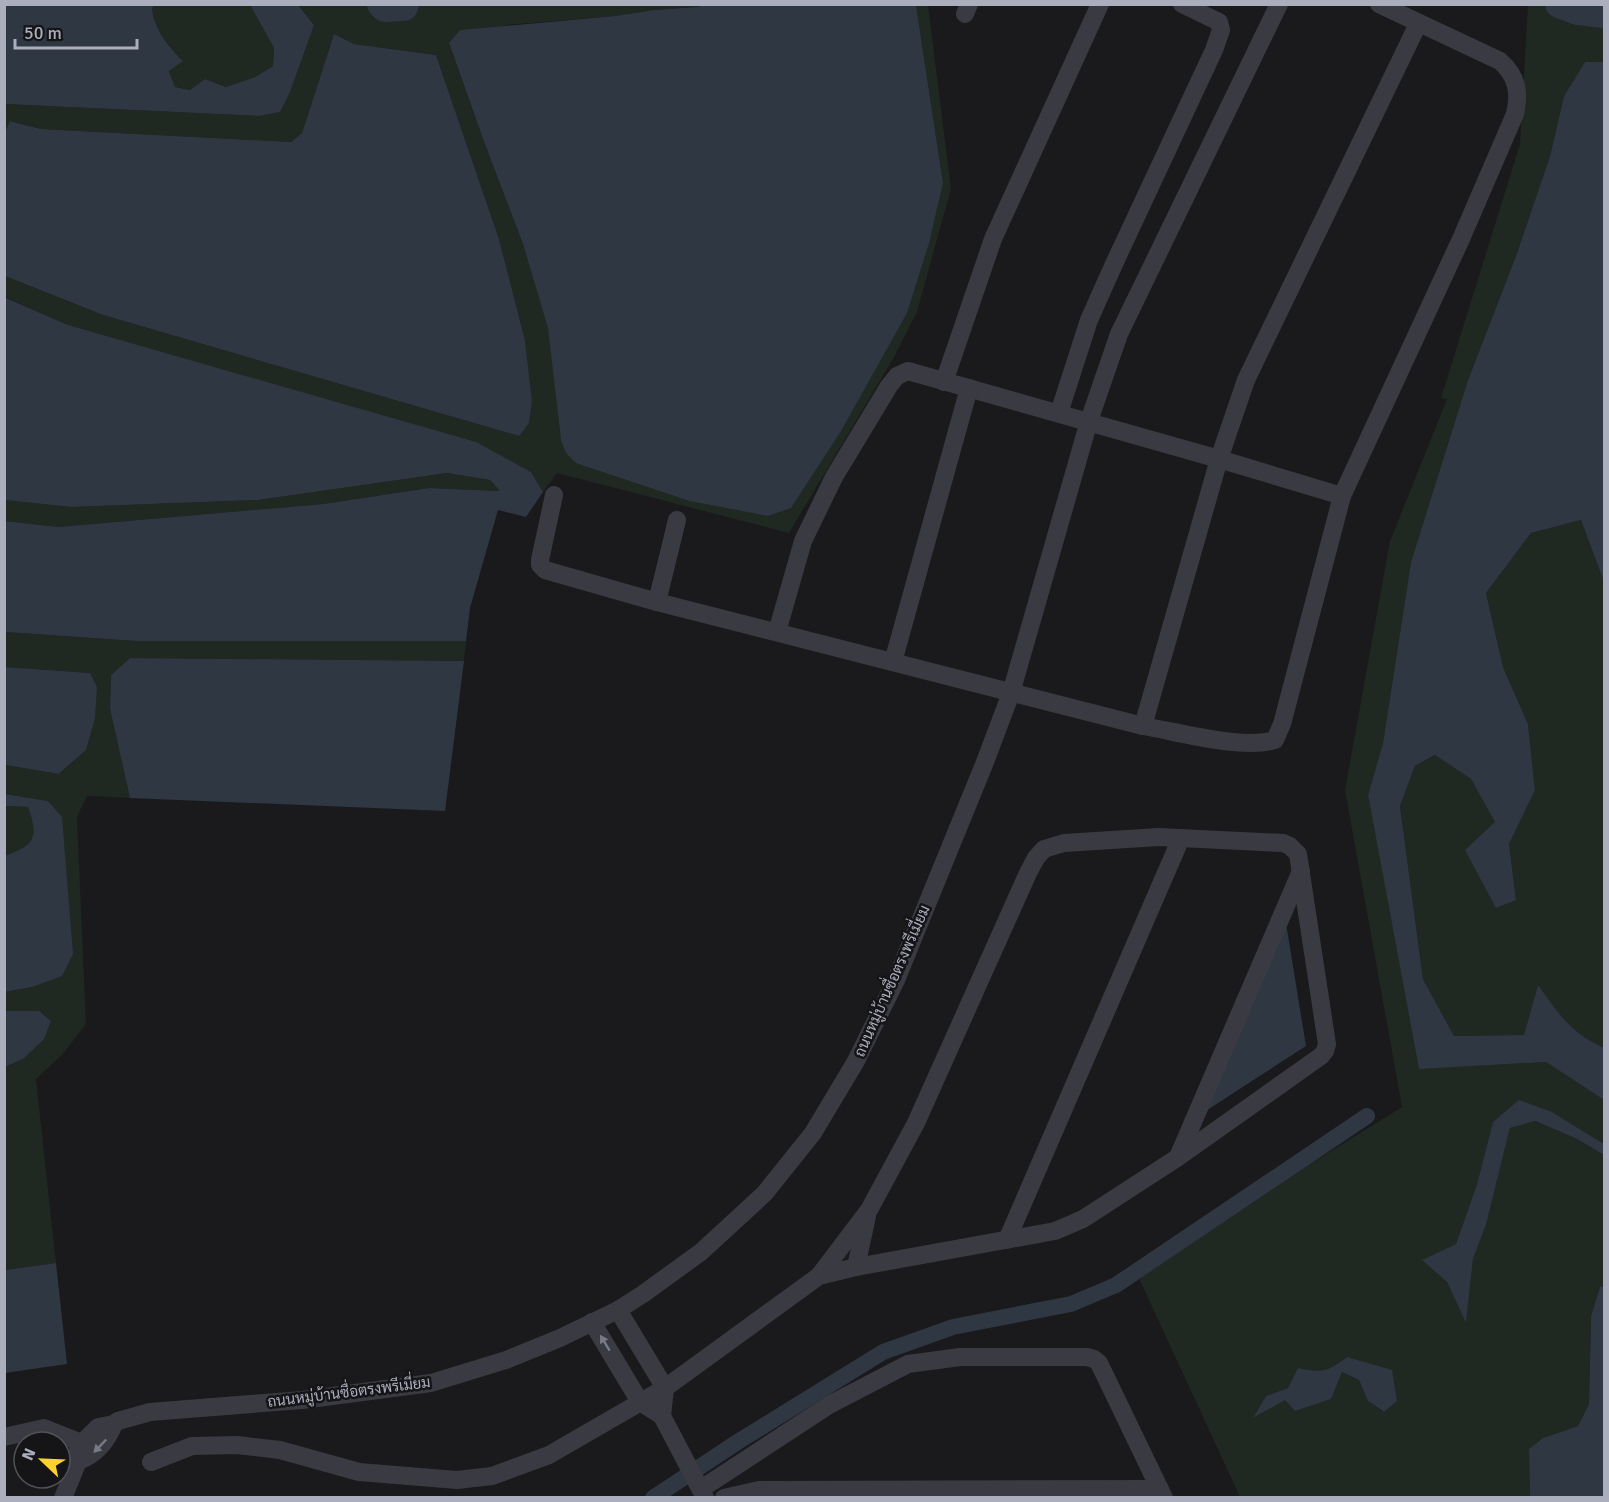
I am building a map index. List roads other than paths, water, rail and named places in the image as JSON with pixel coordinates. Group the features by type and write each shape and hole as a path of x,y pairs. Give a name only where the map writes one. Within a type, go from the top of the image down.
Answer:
{"street":[{"path":"944,382 993,239 1100,4"},
{"path":"1059,413 1089,321 1101,292 1214,50 1221,30 1219,22 1182,4"},
{"name":"ถนนหมู่บ้านซื่อตรงพรีเมี่ยม","path":"72,1473 80,1452 89,1457 109,1437 114,1424 150,1412 302,1400 431,1383 506,1360 618,1310 701,1252 765,1193 813,1133 856,1061 896,980 1011,693 1089,421 1119,334 1279,4"},
{"path":"554,495 540,565 545,570 657,602 1143,726 1221,740 1258,743 1275,740 1282,724 1342,496 1461,239 1515,114 1518,98 1514,77 1500,61 1379,4"},
{"path":"1143,726 1237,403 1261,347 1418,24"},
{"path":"777,632 803,541 834,477 890,386 897,376 908,371 1089,421 1342,496"},
{"path":"893,662 969,388"},
{"path":"657,602 677,520"},
{"path":"151,1462 192,1446 237,1445 280,1450 359,1472 457,1480 492,1476 549,1455 664,1388 819,1276 868,1210 916,1123 1036,858 1044,849 1064,843 1160,837 1283,843 1298,854 1327,1044 1321,1056 1177,1158 1083,1219 1055,1231 856,1267 819,1276"},
{"path":"1007,1240 1181,838"},
{"path":"1177,1158 1301,870"},
{"path":"856,1267 868,1210"},
{"path":"618,1310 664,1388 662,1416"},
{"path":"592,1322 640,1402 662,1416 702,1491 734,1466 829,1405 908,1364 960,1357 1087,1357 1100,1363 1162,1493 759,1490 724,1497"},
{"path":"4,1437 44,1428 80,1452"},
{"path":"734,1466 744,1492"}],"water":[{"path":"5,4 155,5 152,8 153,16 159,30 183,61 169,71 175,87 190,90 205,79 226,87 255,77 273,66 274,48 250,5 298,5 314,25 290,92 280,112 259,116 5,104"},
{"path":"710,4 916,5 943,183 929,243 907,313 841,431 791,508 768,516 690,501 576,463 566,453 561,440 548,328 523,244 449,43 460,30 615,16"},
{"path":"334,34 354,44 436,55 499,239 525,340 532,401 529,423 519,436 103,315 5,276 4,135 10,121 41,129 291,142 302,133"},
{"path":"1585,62 1604,62 1604,582 1581,520 1531,533 1486,593 1503,667 1528,724 1535,790 1509,844 1516,900 1496,908 1465,850 1495,822 1471,779 1435,755 1415,766 1400,806 1423,979 1454,1036 1524,1035 1538,985 1559,1014 1574,1029 1604,1048 1604,1100 1546,1062 1419,1069 1368,795 1383,743 1411,562 1468,380 1516,256 1550,156 1564,96"},
{"path":"4,297 68,325 476,442 531,472 543,492 526,517 498,510 470,608 466,641 136,641 5,632 5,521 58,527 323,504 429,488 500,491 490,480 447,473 258,500 71,507 5,500"},
{"path":"130,658 464,661 445,811 130,798 110,709 111,675"},
{"path":"5,667 90,673 97,687 95,718 86,750 59,774 5,765"},
{"path":"5,794 48,801 62,817 73,954 62,976 32,987 5,992 5,856 28,844 32,839 33,826 28,807 5,806"},
{"path":"1286,923 1306,1046 1195,1118"},
{"path":"5,1011 39,1011 51,1021 44,1039 23,1059 5,1067"},
{"path":"1519,1100 1552,1112 1604,1144 1604,1155 1577,1139 1535,1121 1510,1128 1486,1225 1473,1259 1466,1323 1447,1282 1422,1260 1456,1244 1477,1184 1493,1122"},
{"path":"56,1263 67,1364 5,1373 5,1270"},
{"path":"1604,1286 1604,1497 1530,1497 1529,1449 1543,1438 1578,1426 1589,1404 1591,1316 1600,1287"},
{"path":"1347,1357 1392,1370 1397,1401 1384,1412 1368,1401 1359,1380 1342,1372 1331,1399 1295,1411 1285,1400 1253,1418 1266,1396 1288,1388 1298,1368 1324,1370"}],"waterway":[{"path":"381,4 385,8 404,7 405,4"},
{"path":"1559,4 1578,11 1604,14"},
{"path":"653,1498 739,1441 883,1352 953,1327 1071,1304 1116,1285 1367,1116"}]}
